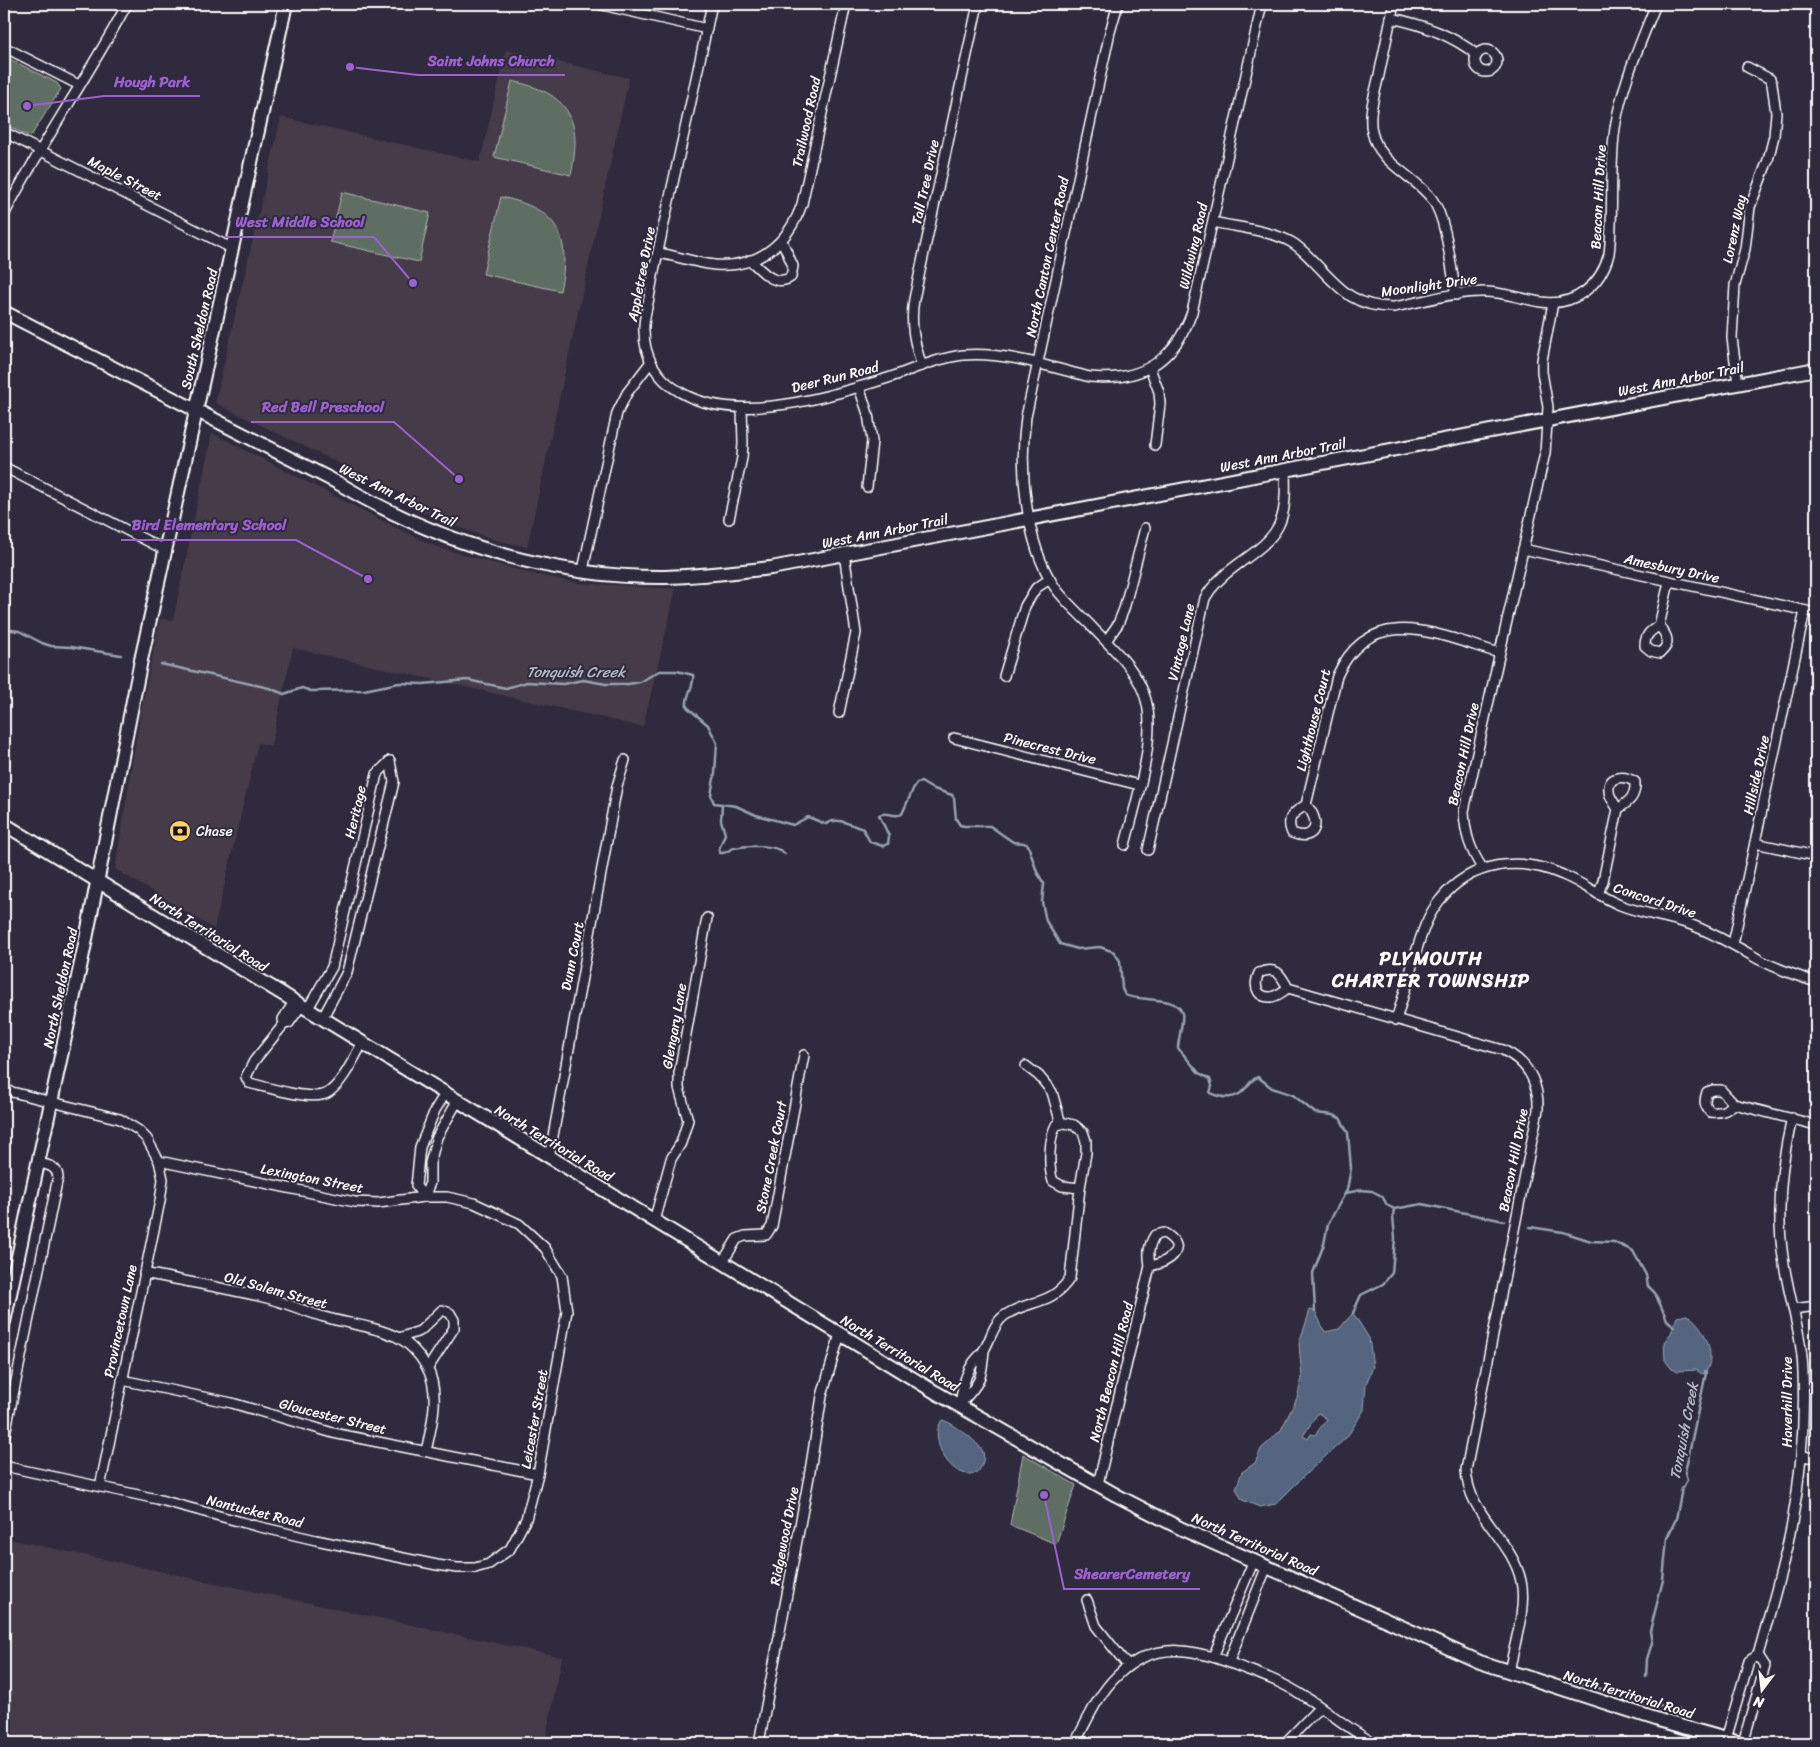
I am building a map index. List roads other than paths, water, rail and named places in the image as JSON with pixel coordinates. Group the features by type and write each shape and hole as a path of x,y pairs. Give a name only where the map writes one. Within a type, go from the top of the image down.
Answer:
{"main road":[{"name":"South Sheldon Road","path":"141,660 286,4"},
{"name":"West Ann Arbor Trail","path":"4,312 378,505 440,534 514,558 583,570 638,576 697,576 771,568 1816,369"},
{"name":"North Sheldon Road","path":"4,1322 9,1271 38,1162 51,1102 141,660"},
{"name":"North Territorial Road","path":"4,824 840,1334 1098,1484 1182,1529 1480,1662 1662,1721 1735,1742"}],"street":[{"path":"4,216 40,150 110,36 127,4"},
{"path":"598,4 707,29"},
{"name":"Appletree Drive","path":"650,363 645,344 644,325 712,4"},
{"name":"Trailwood Road","path":"658,253 714,265 729,265 764,255 782,241 797,217 802,204 846,4"},
{"name":"Tall Tree Drive","path":"922,366 912,332 911,316 978,4"},
{"name":"North Canton Center Road","path":"1030,519 1023,480 1022,449 1026,417 1110,32 1118,4"},
{"name":"Wildwing Road","path":"1037,364 1090,377 1130,376 1150,368 1172,349 1187,326 1213,222 1262,4"},
{"path":"1394,4 1372,107 1371,130 1383,155 1424,191 1437,206 1442,220 1456,295"},
{"name":"Beacon Hill Drive","path":"1483,869 1468,843 1464,811 1545,453 1548,407 1542,372 1542,360 1553,303 1572,299 1586,292 1598,279 1607,264 1610,247 1613,146 1619,108 1629,73 1656,4"},
{"path":"1391,18 1430,29 1477,55"},
{"path":"4,46 79,85"},
{"name":"Lorenz Way","path":"1738,384 1732,338 1735,285 1744,249 1750,207 1768,160 1774,136 1776,114 1776,104 1770,79 1747,66"},
{"name":"Maple Street","path":"4,132 233,249"},
{"name":"Moonlight Drive","path":"1213,222 1276,236 1292,242 1346,294 1369,305 1394,307 1456,295 1491,292 1553,303"},
{"path":"750,260 772,279 778,282 786,281 792,277 793,266 782,241"},
{"name":"Deer Run Road","path":"650,363 665,381 684,395 716,405 742,408 800,401 859,387 952,357 978,354 1037,364"},
{"path":"583,570 617,413 627,392 650,363"},
{"path":"1150,368 1159,392 1160,404 1155,445"},
{"path":"859,387 868,414 872,441 867,487"},
{"path":"730,519 742,458 742,408"},
{"path":"4,467 165,550"},
{"name":"Vintage Lane","path":"1148,850 1206,598 1213,584 1261,549 1278,529 1284,512 1286,497 1285,470"},
{"path":"1030,519 1040,557 1050,579 1056,588 1133,672 1146,701 1150,731 1126,845"},
{"path":"1106,641 1118,624 1124,609 1145,528"},
{"name":"Amesbury Drive","path":"1523,549 1816,613"},
{"path":"839,713 856,633 844,554"},
{"path":"1004,676 1025,606 1036,588 1050,579"},
{"path":"1659,626 1669,582"},
{"name":"Hillside Drive","path":"1733,944 1805,611"},
{"name":"Lighthouse Court","path":"1306,805 1337,676 1347,657 1362,642 1386,631 1412,629 1429,632 1500,653"},
{"name":"Pinecrest Drive","path":"954,738 1139,785"},
{"name":"Dunn Court","path":"549,1158 616,796 625,760"},
{"name":"Heritage","path":"322,1019 347,972 394,782 390,761 377,774 332,966 289,1023 284,1024 254,1061 246,1077 249,1083 295,1094 320,1097 329,1092 338,1083 362,1044"},
{"path":"1598,894 1603,882 1618,808"},
{"path":"1755,843 1816,856"},
{"name":"Concord Drive","path":"1483,869 1506,864 1536,865 1564,875 1598,894 1636,911 1689,924 1791,974 1816,982"},
{"path":"1396,1020 1423,931 1439,900 1466,877 1483,869"},
{"path":"353,880 368,885"},
{"name":"Glengary Lane","path":"654,1221 671,1159 681,1143 688,1120 679,1088 679,1073 707,918"},
{"path":"338,944 353,947"},
{"name":"Beacon Hill Drive","path":"1288,988 1503,1050 1512,1054 1526,1067 1538,1091 1538,1110 1466,1470 1472,1500 1509,1554 1521,1581 1522,1607 1508,1672"},
{"name":"Stone Creek Court","path":"722,1263 737,1239 744,1236 766,1235 772,1226 804,1055"},
{"path":"1026,1066 1040,1076 1052,1092 1061,1124"},
{"path":"4,1090 112,1116 127,1122 147,1140 159,1161"},
{"path":"424,1197 416,1186 420,1147 435,1110 445,1094"},
{"path":"424,1197 430,1183 430,1163 437,1137 457,1102"},
{"path":"1734,1104 1816,1125"},
{"name":"Haverhill Drive","path":"1735,1742 1749,1661 1758,1655 1792,1524 1801,1456 1804,1406 1803,1372 1800,1340 1783,1258 1780,1212 1783,1165 1792,1118"},
{"path":"960,1405 963,1383 971,1366 984,1349 995,1326 1004,1316 1054,1296 1064,1288 1070,1278 1086,1141 1083,1132 1074,1125 1056,1125 1052,1132 1050,1172 1053,1181 1062,1186 1080,1188"},
{"name":"Lexington Street","path":"159,1161 355,1202 378,1203 424,1197 447,1197 474,1203 519,1224 545,1248 562,1276"},
{"name":"Provincetown Lane","path":"100,1487 160,1201 163,1179 159,1161"},
{"path":"4,1439 58,1177 53,1167 38,1162"},
{"name":"North Beacon Hill Road","path":"1098,1484 1150,1266"},
{"name":"Old Salem Street","path":"144,1272 262,1297 325,1317 376,1329 399,1338 415,1351 428,1368 432,1383 433,1416 426,1451"},
{"name":"Leicester Street","path":"500,1558 510,1549 526,1519 538,1474 567,1311 562,1276"},
{"path":"1794,1309 1816,1306"},
{"path":"399,1338 420,1331 442,1310 450,1314 454,1320 454,1328 428,1368"},
{"name":"Ridgewood Drive","path":"759,1743 809,1477 822,1396 840,1334"},
{"path":"960,1405 974,1389 982,1373 984,1349"},
{"name":"Gloucester Street","path":"122,1380 232,1403 333,1433 538,1474"},
{"path":"1801,1456 1816,1458"},
{"name":"Nantucket Road","path":"4,1466 157,1499 316,1540 437,1565 475,1568 500,1558"},
{"path":"1213,1657 1254,1560"},
{"path":"1229,1661 1267,1566"},
{"path":"1087,1600 1096,1626 1128,1666"},
{"path":"1075,1743 1105,1690 1115,1678 1128,1666 1148,1656 1170,1651 1194,1651 1229,1661 1288,1686 1341,1723 1374,1743"},
{"name":"Haverhill Drive","path":"1735,1742 1765,1666 1758,1655"},
{"path":"1285,1743 1320,1707"}],"water":[{"path":"1310,1310 1315,1311 1325,1332 1339,1329 1353,1313 1369,1338 1373,1367 1366,1384 1364,1410 1347,1437 1276,1504 1260,1507 1242,1500 1236,1488 1242,1472 1255,1463 1261,1449 1281,1430 1297,1398 1302,1378 1299,1344","holes":["1318,1413 1327,1419 1315,1435 1311,1434 1308,1439 1303,1436"]},
{"path":"1687,1315 1693,1319 1704,1333 1710,1350 1709,1366 1705,1373 1702,1374 1696,1370 1678,1371 1670,1367 1665,1360 1664,1342 1671,1333 1677,1317"},
{"path":"942,1420 965,1433 981,1448 984,1457 979,1471 972,1474 963,1473 955,1469 948,1462 939,1445 937,1436 938,1427"}],"waterway":[{"name":"Tonquish Creek","path":"4,629 19,631 51,646 71,647 121,655"},
{"name":"Tonquish Creek","path":"161,664 269,688 284,694 302,688 311,691 364,690 399,683 423,684 467,680 506,688 527,682 563,684 583,680 606,684 628,684 640,682 659,671 677,671 693,675 693,683 687,698 687,707 708,725 717,743 711,795 714,803 736,806 756,815 793,825 808,817 826,824 835,821 844,822 863,829 870,842 883,846 888,844 889,836 879,815 902,814 917,783 921,782 931,788 952,795 956,819 960,825 990,826 1013,842 1028,845 1037,872 1044,884 1042,902 1046,921 1060,944 1078,949 1100,947 1114,952 1120,961 1122,989 1125,995 1165,1001 1179,1007 1182,1013 1182,1025 1178,1048 1199,1073 1210,1079 1212,1086 1210,1093 1225,1097 1238,1095 1258,1077 1272,1088 1293,1095 1315,1113 1333,1115 1340,1118 1348,1133 1351,1168 1347,1190 1328,1224 1324,1244 1313,1273 1315,1311"},
{"path":"722,805 721,820 725,834 719,849 720,853 734,848 754,846 775,848 785,854"},
{"name":"Tonquish Creek","path":"1346,1193 1361,1190 1372,1191 1382,1196 1387,1205 1394,1209 1422,1204 1504,1221"},
{"path":"1353,1313 1361,1295 1383,1284 1392,1273 1395,1238 1394,1209"},
{"name":"Tonquish Creek","path":"1530,1227 1563,1232 1591,1241 1614,1242 1633,1251 1646,1275 1648,1286 1655,1293 1667,1320 1675,1327"},
{"name":"Tonquish Creek","path":"1646,1677 1647,1659 1652,1643 1650,1631 1663,1580 1667,1538 1676,1519 1682,1489 1687,1480 1685,1472 1705,1371"},
{"path":"1573,1681 1692,1714"},
{"name":"Tonquish Creek","path":"1622,1743 1626,1737"}],"place":[{"name":"Saint Johns Church","path":"350,67"},
{"name":"Hough Park","path":"27,106"},
{"name":"West Middle School","path":"413,283"},
{"name":"Red Bell Preschool","path":"459,479"},
{"name":"Bird Elementary School","path":"368,579"},
{"name":"Chase","path":"180,831"},
{"name":"ShearerCemetery","path":"1044,1495"}],"district":[{"name":"PLYMOUTH CHARTER TOWNSHIP","path":"1431,969"}]}
